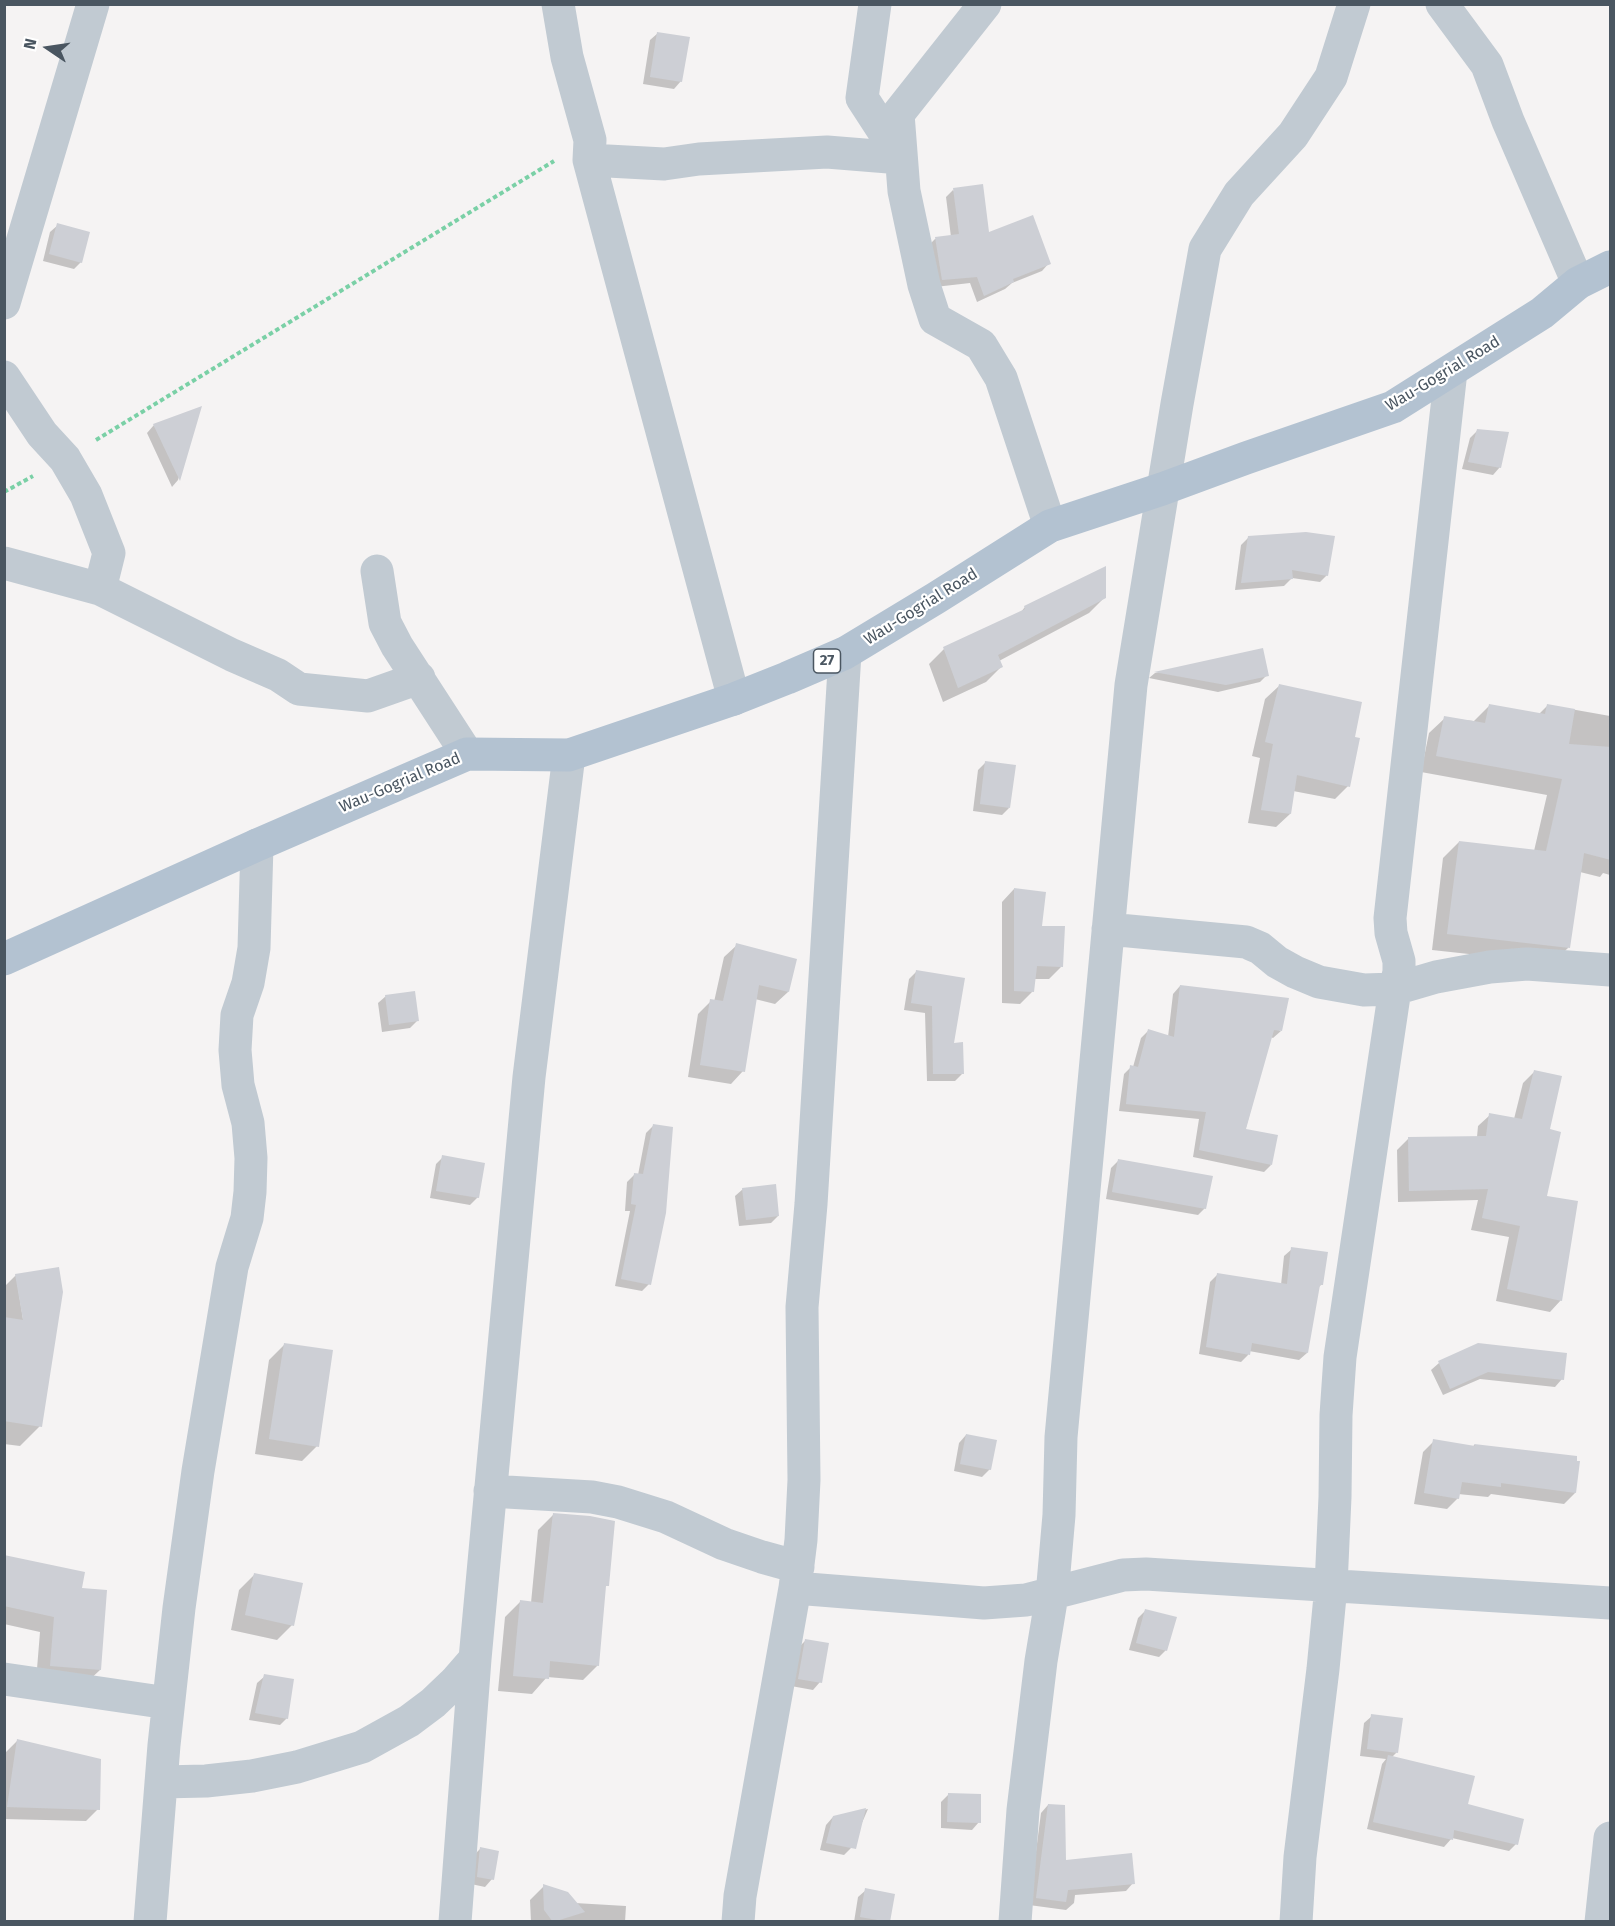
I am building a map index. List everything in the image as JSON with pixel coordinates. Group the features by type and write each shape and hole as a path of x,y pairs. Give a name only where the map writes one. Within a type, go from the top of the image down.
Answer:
{"main road":[{"name":"Wau-Gogrial Road","path":"4,959 257,845 467,754 569,755 734,699 845,653 1050,526 1393,407 1542,313 1578,283 1611,267"}],"street":[{"path":"4,303 93,4"},
{"path":"558,4 567,57 590,150 734,699"},
{"path":"875,4 862,98 901,158"},
{"path":"985,4 898,114 904,191 924,285 935,319 981,345 1001,378 1050,526"},
{"path":"1015,1922 1023,1810 1041,1661 1052,1594 1059,1515 1061,1437 1131,685 1162,489 1205,249 1239,194 1293,135 1331,77 1354,4"},
{"path":"1442,4 1487,65 1508,121 1578,283"},
{"path":"590,150 664,164 699,159 827,152 901,158"},
{"path":"1296,1922 1300,1857 1331,1586 1340,1358 1399,972 1399,961 1391,933 1390,918 1451,371"},
{"path":"4,377 42,434 65,459 86,495 109,553 100,589"},
{"path":"4,563 100,589 232,655 278,675 299,689 368,696 418,678"},
{"path":"377,571 385,623 467,754"},
{"path":"738,1922 740,1896 797,1578 804,1480 802,1308 811,1204 845,653"},
{"path":"455,1922 475,1659 529,1077 569,755"},
{"path":"150,1922 168,1703 200,1460 232,1267 247,1218 250,1192 251,1158 248,1123 238,1085 235,1050 237,1015 248,982 254,948 257,845"},
{"path":"1108,928 1246,942 1260,948 1277,962 1295,972 1319,982 1364,990 1395,990 1437,976 1490,967 1527,964 1611,970"},
{"path":"490,1491 592,1497 618,1502 666,1517 797,1578 984,1603 1026,1600 1111,1577 1146,1574 1611,1603"},
{"path":"161,1782 207,1781 252,1776 297,1767 362,1747 409,1721 433,1703 475,1659"},
{"path":"4,1679 168,1703"},
{"path":"1601,1922 1611,1838"}],"path":[{"path":"4,492 65,459 590,150"}],"building":[{"path":"657,32 690,37 682,82 650,77"},
{"path":"983,184 989,232 1033,215 1051,264 1013,279 1014,282 984,296 977,277 942,280 935,237 959,234 953,188"},
{"path":"57,223 90,232 82,263 49,254"},
{"path":"202,406 180,481 153,424"},
{"path":"1477,429 1509,432 1501,468 1468,462"},
{"path":"1306,532 1335,536 1328,576 1292,570 1293,579 1241,583 1248,536"},
{"path":"1106,566 1106,598 998,655 1003,667 958,688 943,647 1025,609 1024,606"},
{"path":"1263,648 1269,676 1226,685 1154,672"},
{"path":"1279,684 1362,702 1355,737 1360,738 1350,787 1297,775 1291,814 1261,810 1273,744 1265,742"},
{"path":"1489,704 1545,714 1547,704 1575,709 1569,744 1611,747 1611,860 1584,853 1570,948 1447,934 1459,841 1546,851 1562,779 1436,756 1444,716 1485,723"},
{"path":"985,761 1016,765 1010,808 980,804"},
{"path":"1014,888 1046,892 1042,926 1065,926 1063,967 1037,966 1034,992 1014,991"},
{"path":"736,943 797,959 789,992 759,985 745,1072 700,1065 710,999 723,1001"},
{"path":"916,970 965,978 954,1043 963,1042 964,1074 933,1074 932,1006 911,1003"},
{"path":"1180,985 1289,998 1282,1031 1274,1030 1246,1129 1278,1135 1272,1165 1199,1150 1206,1112 1126,1104 1130,1065 1138,1067 1148,1029 1174,1037"},
{"path":"415,991 419,1021 389,1025 385,995"},
{"path":"1534,1070 1562,1076 1550,1129 1561,1132 1547,1196 1578,1201 1562,1301 1507,1289 1520,1226 1482,1218 1488,1189 1409,1191 1408,1137 1486,1136 1489,1113 1522,1119"},
{"path":"653,1124 673,1127 666,1213 651,1285 621,1279 636,1205 631,1204 634,1173 643,1174"},
{"path":"442,1155 485,1163 479,1198 436,1191"},
{"path":"1118,1159 1213,1176 1206,1209 1112,1192"},
{"path":"776,1184 779,1216 746,1220 742,1188"},
{"path":"1291,1247 1328,1252 1308,1353 1252,1343 1250,1355 1206,1347 1217,1273 1287,1284"},
{"path":"59,1267 63,1292 42,1427 4,1421 4,1317 23,1320 15,1274"},
{"path":"284,1343 333,1350 319,1447 269,1439"},
{"path":"1478,1343 1567,1353 1564,1380 1488,1372 1450,1389 1438,1361"},
{"path":"966,1434 997,1440 991,1470 960,1464"},
{"path":"1433,1439 1475,1446 1474,1444 1577,1456 1577,1461 1580,1461 1576,1493 1501,1483 1501,1487 1462,1482 1459,1499 1424,1493"},
{"path":"553,1513 615,1521 609,1586 606,1586 599,1666 550,1661 549,1679 513,1676 520,1600 543,1603"},
{"path":"4,1555 85,1572 82,1588 107,1590 101,1670 50,1666 54,1617 4,1606"},
{"path":"254,1573 303,1583 294,1626 245,1615"},
{"path":"1145,1609 1177,1617 1167,1651 1136,1643"},
{"path":"805,1639 829,1643 822,1683 798,1679"},
{"path":"264,1674 294,1679 288,1719 255,1713"},
{"path":"1371,1714 1403,1718 1398,1753 1367,1749"},
{"path":"17,1739 101,1759 100,1810 7,1807"},
{"path":"1388,1755 1475,1776 1468,1804 1524,1819 1518,1845 1454,1830 1453,1840 1373,1822"},
{"path":"948,1793 981,1794 981,1823 947,1822"},
{"path":"1048,1804 1065,1805 1066,1860 1132,1853 1135,1884 1068,1890 1066,1902 1036,1898"},
{"path":"866,1808 856,1849 826,1843 833,1816"},
{"path":"480,1847 499,1851 494,1880 477,1877"},
{"path":"543,1884 568,1892 585,1912 553,1922 544,1910"},
{"path":"865,1888 895,1894 890,1922 860,1917"}]}
